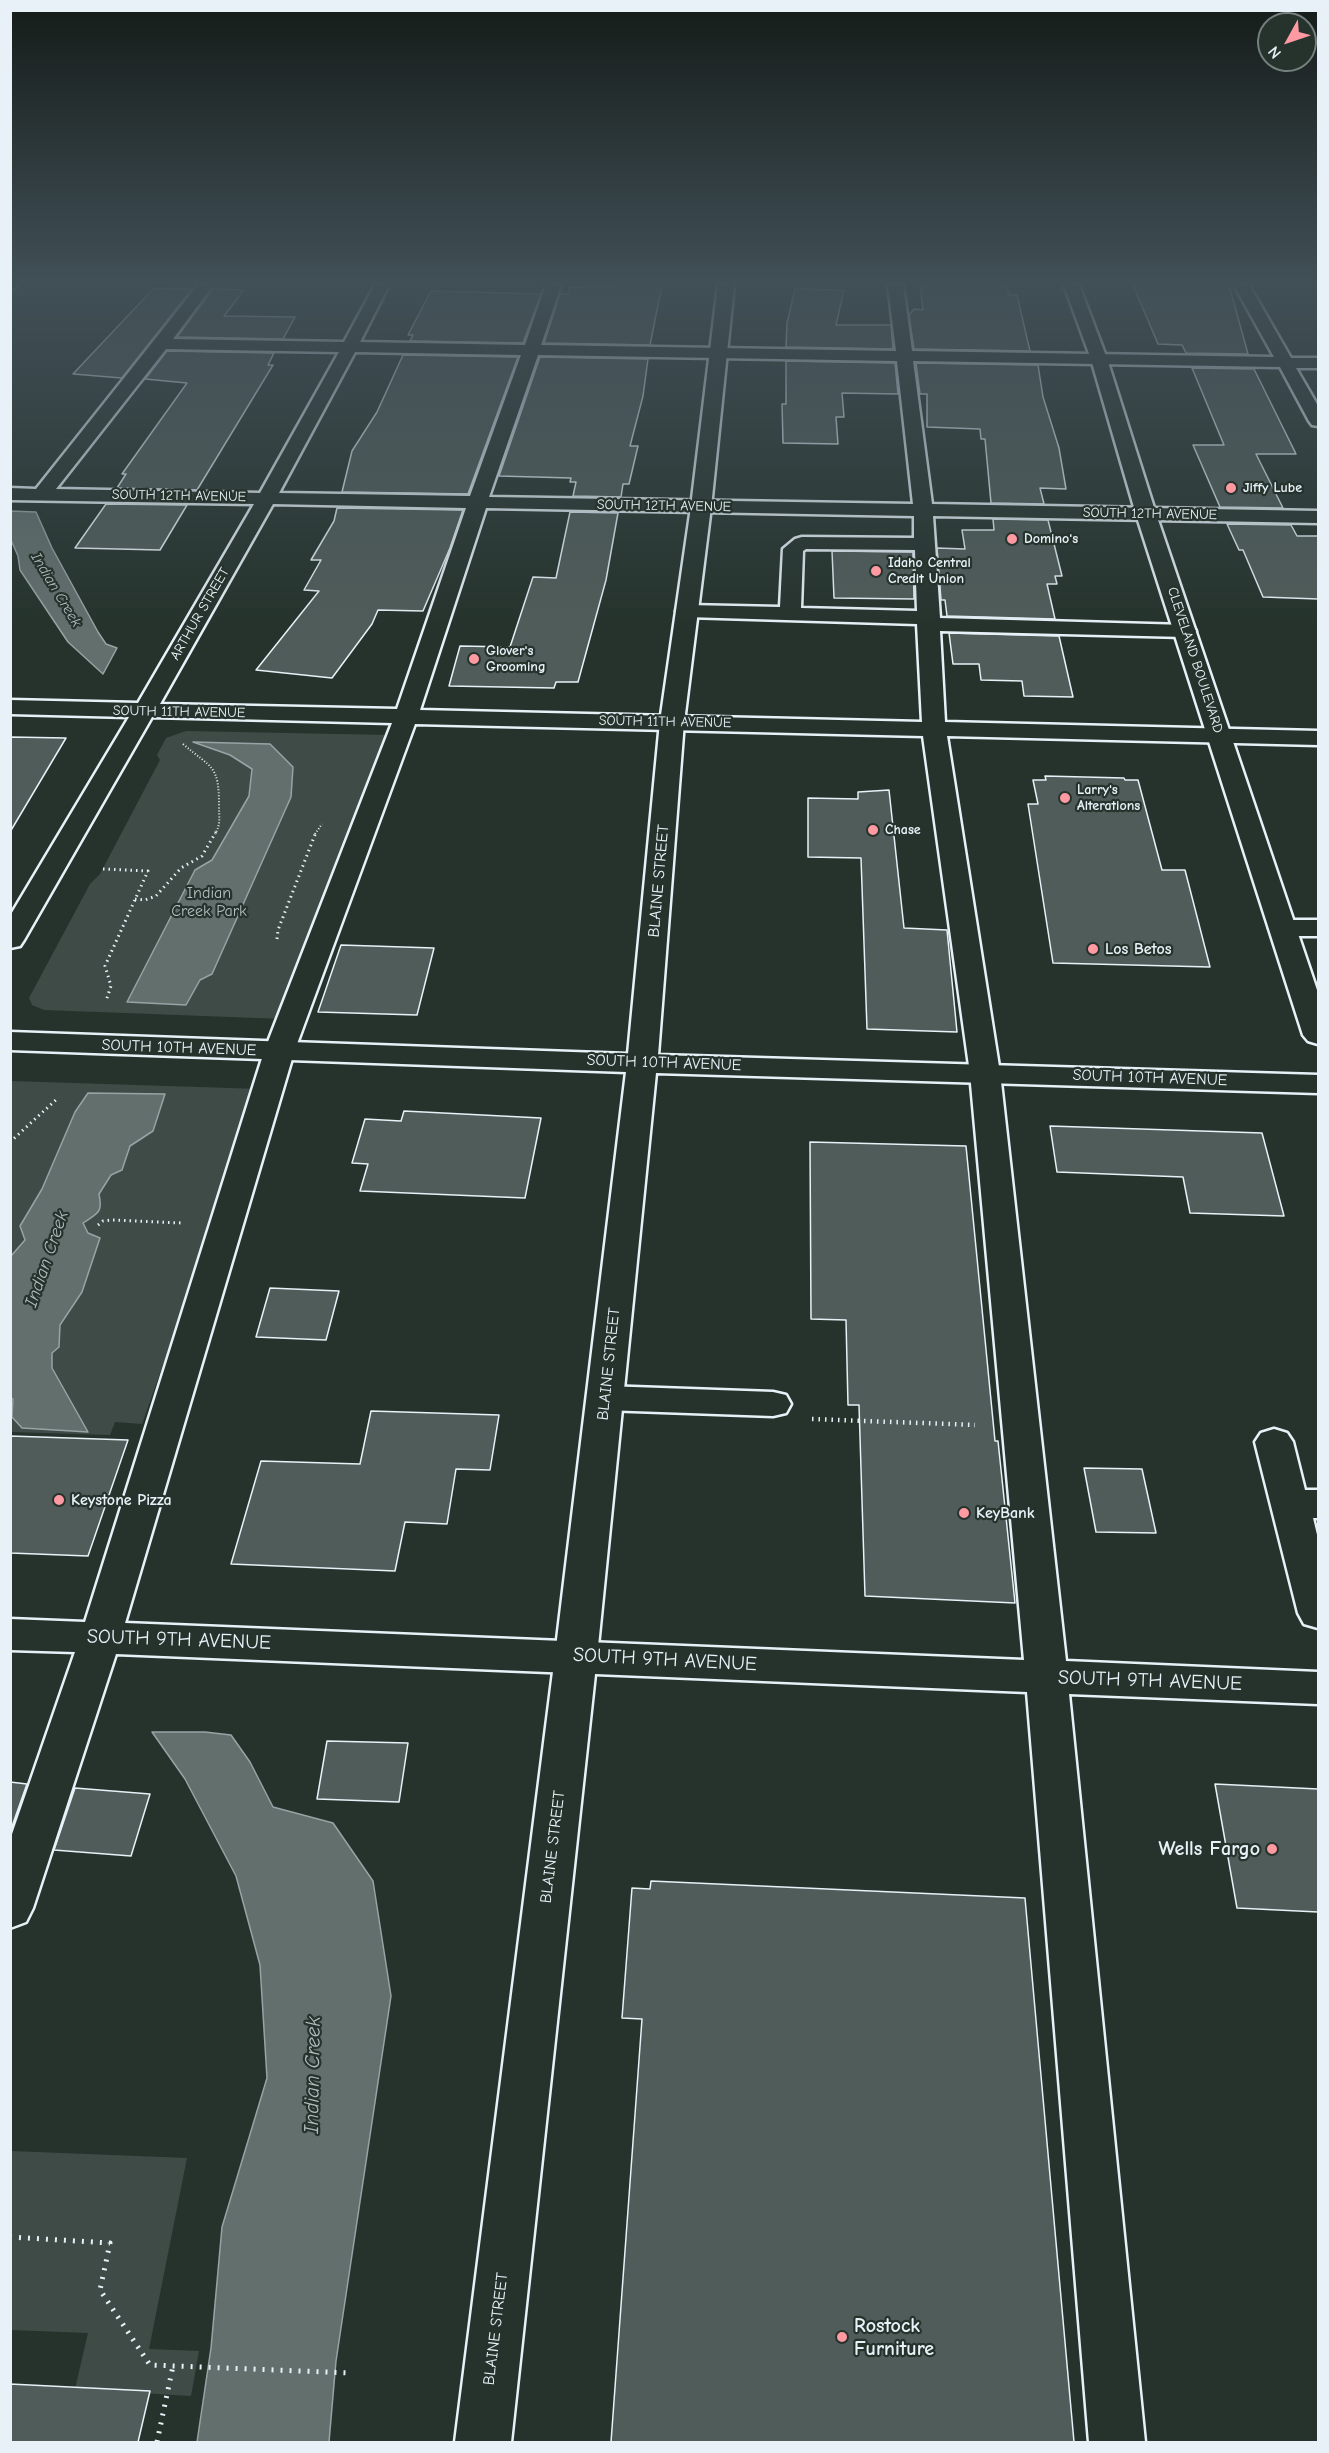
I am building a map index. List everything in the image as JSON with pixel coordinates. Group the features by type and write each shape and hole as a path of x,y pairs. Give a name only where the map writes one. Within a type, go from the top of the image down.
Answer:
{"street":[{"path":"42,494 117,399"},
{"name":"ARTHUR STREET","path":"10,940 145,711 321,399"},
{"path":"10,1908 101,1637 279,1052 406,717 515,399"},
{"name":"BLAINE STREET","path":"483,2442 605,1398 642,1063 672,722 701,507 712,399"},
{"path":"911,399 923,510 934,728 985,1073 1037,1574 1117,2442"},
{"name":"CLEVELAND BOULEVARD","path":"1111,399 1146,514 1318,1035"},
{"path":"1306,399 1318,421"},
{"name":"SOUTH 12TH AVENUE","path":"10,494 1318,517"},
{"path":"790,614 793,549 802,543 925,544"},
{"path":"687,611 1185,630"},
{"name":"SOUTH 11TH AVENUE","path":"10,707 1318,738"},
{"path":"1284,928 1318,928"},
{"name":"SOUTH 10TH AVENUE","path":"10,1041 279,1052 1318,1084"},
{"path":"605,1398 773,1404"},
{"path":"1274,1442 1305,1504 1318,1613"},
{"name":"SOUTH 9TH AVENUE","path":"10,1634 1318,1688"}],"path":[{"path":"135,899 145,900 156,896 181,868 202,856 221,824 219,815 222,789 217,774 205,759 186,748 178,739"},
{"path":"103,869 148,871 105,966 111,986 106,1001"},
{"path":"10,1142 27,1126 48,1112 58,1098"},
{"path":"98,1225 103,1221 112,1220 145,1222"},
{"path":"809,1419 1021,1427"},
{"path":"10,2237 110,2243 100,2290 150,2365 351,2373"},
{"path":"157,2442 173,2366"}],"green space":[{"name":"Indian Creek Park","path":"186,731 388,735 285,1019 44,1010 32,1005 29,998 90,884 100,874 160,760 157,755 166,738"},
{"path":"11,1081 261,1089 142,1424 115,1422 110,1435 11,1432"},
{"path":"11,2151 187,2158 149,2349 199,2351 191,2396 75,2389 88,2333 11,2330"}],"water":[{"name":"Indian Creek","path":"10,511 36,512 52,548 98,632 106,644 117,648 103,674 68,642 20,570 18,556 11,540"},
{"path":"193,742 270,744 293,767 291,797 212,974 200,980 186,1005 127,1002 195,870 212,860 249,796 252,769 230,755"},
{"name":"Indian Creek","path":"88,1093 165,1094 153,1131 130,1146 122,1170 111,1175 99,1194 100,1209 83,1223 88,1233 100,1238 82,1292 60,1325 59,1347 52,1353 52,1368 88,1432 22,1428 12,1417 13,1399 10,1397 11,1256 25,1240 20,1226 42,1189 75,1112"},
{"name":"Indian Creek","path":"152,1732 205,1732 231,1735 250,1762 273,1807 333,1823 373,1881 391,1996 336,2361 329,2442 197,2442 211,2348 222,2227 267,2078 260,1965 236,1876 185,1779"}],"building":[{"path":"175,399 252,399 197,490 117,488 126,474 122,474"},
{"path":"383,399 502,399 468,494 342,492 352,451"},
{"path":"525,399 642,399 630,446 638,446 629,484 623,484 621,497 573,496 576,482 570,482 571,478 499,476"},
{"path":"786,399 843,399 844,417 836,417 838,444 783,443 782,404 786,404"},
{"path":"927,399 1044,399 1059,448 1066,489 1040,488 1044,504 991,503 985,439 981,439 980,429 927,427"},
{"path":"1205,399 1269,399 1296,454 1256,454 1283,508 1220,507 1193,445 1224,445"},
{"path":"106,504 187,505 160,550 75,548"},
{"path":"337,508 463,510 450,548 423,611 378,610 372,624 332,678 256,670 319,591 304,590 321,560 311,560 334,521"},
{"path":"570,512 618,513 606,580 578,682 556,682 554,688 449,686 460,646 510,647 533,577 556,578"},
{"path":"993,519 1048,520 1062,576 1055,576 1057,584 1047,584 1055,619 947,616 945,600 941,600 937,548 965,549 962,530 994,530"},
{"path":"1227,524 1291,525 1297,536 1318,536 1318,599 1263,597 1243,550 1239,550"},
{"path":"832,551 913,552 914,599 834,598"},
{"path":"949,633 1059,636 1073,697 1024,696 1022,681 981,680 979,664 953,664"},
{"path":"10,737 66,738 10,832"},
{"path":"1045,776 1138,780 1162,870 1185,870 1210,967 1053,963 1028,804 1038,804 1033,780 1046,780"},
{"path":"889,790 904,928 947,930 957,1032 867,1029 861,858 808,857 808,798 858,799 858,792"},
{"path":"341,945 434,948 417,1015 318,1012"},
{"path":"404,1111 541,1118 525,1198 360,1191 368,1164 352,1163 365,1119 401,1121"},
{"path":"1050,1126 1262,1133 1284,1216 1190,1213 1183,1177 1057,1172"},
{"path":"810,1142 966,1146 995,1441 998,1441 1015,1603 865,1596 859,1405 848,1405 846,1320 811,1319"},
{"path":"270,1288 339,1291 326,1340 256,1337"},
{"path":"371,1411 499,1415 490,1470 456,1469 447,1524 405,1522 395,1571 231,1564 261,1461 360,1464"},
{"path":"10,1436 128,1440 88,1556 10,1553"},
{"path":"1084,1468 1142,1469 1156,1533 1096,1532"},
{"path":"327,1741 408,1743 399,1802 317,1799"},
{"path":"10,1782 27,1784 10,1832"},
{"name":"Wells Fargo","path":"1215,1784 1318,1789 1318,1912 1237,1908"},
{"path":"75,1788 150,1794 131,1856 54,1850"},
{"path":"651,1881 1025,1898 1074,2442 611,2442 642,2019 622,2018 632,1888 650,1889"},
{"path":"10,2384 150,2391 138,2442 10,2442"}],"place":[{"name":"Jiffy Lube","path":"1231,488"},
{"name":"Domino's","path":"1012,539"},
{"name":"Idaho Central Credit Union","path":"876,571"},
{"name":"Glover's Grooming","path":"474,659"},
{"name":"Larry's Alterations","path":"1065,798"},
{"name":"Chase","path":"873,830"},
{"name":"Los Betos","path":"1093,949"},
{"name":"Keystone Pizza","path":"59,1500"},
{"name":"KeyBank","path":"964,1513"},
{"name":"Wells Fargo","path":"1272,1849"},
{"name":"Rostock Furniture","path":"842,2337"}]}
